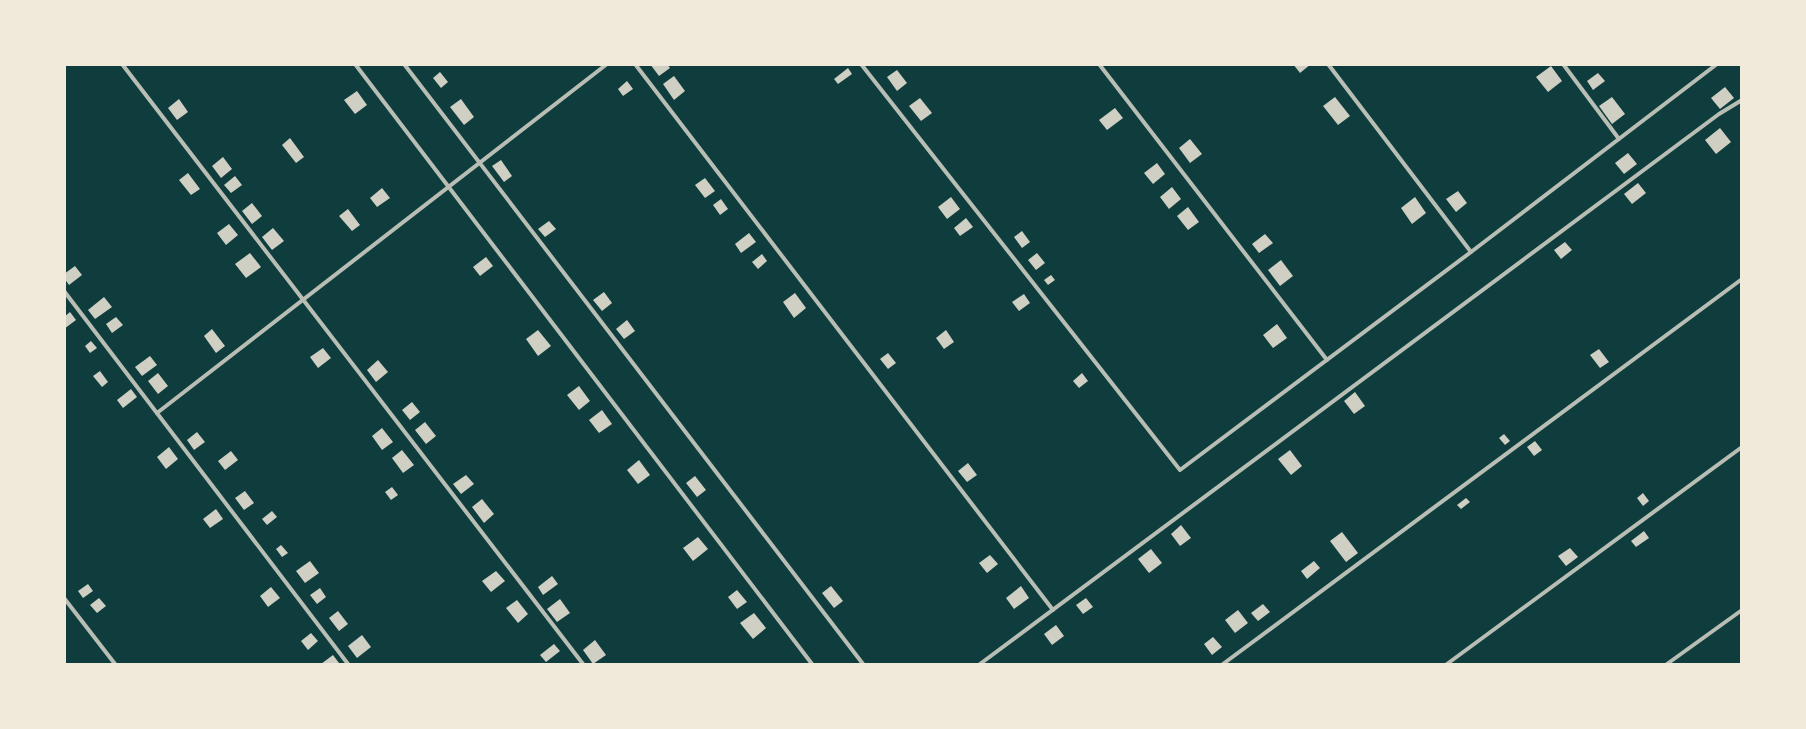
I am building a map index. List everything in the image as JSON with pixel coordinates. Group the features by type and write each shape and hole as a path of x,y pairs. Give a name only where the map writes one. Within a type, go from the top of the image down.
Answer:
{"lane":[{"path":"122,64 583,664"},
{"path":"355,64 812,664"},
{"path":"404,64 863,664"},
{"path":"157,413 607,64"},
{"path":"635,64 1053,610"},
{"path":"861,64 1180,470 1717,64"},
{"path":"1099,64 1327,360"},
{"path":"1328,64 1471,252"},
{"path":"1563,64 1619,139"},
{"path":"980,664 1719,114 1742,100"},
{"path":"1223,664 1742,279"},
{"path":"64,291 348,664"},
{"path":"1447,664 1742,447"},
{"path":"65,599 115,664"},
{"path":"1667,664 1742,609"}],"building":[{"path":"650,64 667,64 670,68 659,76"},
{"path":"1293,64 1311,64 1300,73"},
{"path":"1551,66 1562,81 1548,92 1536,77"},
{"path":"848,68 852,74 838,84 834,79"},
{"path":"897,70 907,83 897,91 887,77"},
{"path":"440,72 448,82 441,88 433,78"},
{"path":"1598,73 1605,81 1593,90 1587,81"},
{"path":"674,76 685,91 674,100 663,84"},
{"path":"627,81 633,89 623,96 618,89"},
{"path":"1725,87 1734,98 1720,109 1711,98"},
{"path":"357,91 367,105 355,114 344,100"},
{"path":"1335,97 1350,116 1338,125 1323,106"},
{"path":"1612,97 1625,114 1612,124 1599,106"},
{"path":"920,98 932,113 921,121 909,106"},
{"path":"179,99 188,112 177,120 168,108"},
{"path":"461,99 474,117 464,125 450,107"},
{"path":"1115,108 1123,118 1107,130 1099,120"},
{"path":"1720,128 1731,142 1716,154 1705,140"},
{"path":"290,138 304,157 296,163 282,145"},
{"path":"1190,139 1202,154 1190,163 1179,148"},
{"path":"1628,153 1637,164 1624,174 1615,163"},
{"path":"223,157 232,169 221,178 212,166"},
{"path":"501,160 512,176 504,182 492,166"},
{"path":"1157,163 1165,174 1153,184 1144,173"},
{"path":"188,173 200,189 191,195 179,180"},
{"path":"235,176 242,185 231,193 224,185"},
{"path":"705,178 715,191 705,198 695,185"},
{"path":"1638,183 1646,193 1632,204 1624,194"},
{"path":"1172,187 1181,199 1169,209 1160,197"},
{"path":"382,188 390,198 377,207 370,198"},
{"path":"1458,191 1467,203 1456,212 1446,199"},
{"path":"951,197 960,209 947,219 938,207"},
{"path":"1415,197 1426,213 1412,224 1401,208"},
{"path":"721,199 728,209 720,215 713,205"},
{"path":"252,203 262,216 252,224 242,211"},
{"path":"1188,207 1199,222 1188,230 1177,216"},
{"path":"348,209 360,225 352,231 339,216"},
{"path":"966,218 973,227 960,236 954,228"},
{"path":"549,221 556,229 545,237 538,229"},
{"path":"229,224 238,235 226,245 217,233"},
{"path":"273,228 284,241 272,250 262,237"},
{"path":"1022,231 1030,242 1022,248 1014,237"},
{"path":"749,233 756,242 741,253 735,244"},
{"path":"1265,234 1273,243 1259,253 1252,244"},
{"path":"1565,242 1572,250 1561,259 1554,250"},
{"path":"250,253 261,267 246,278 235,264"},
{"path":"1037,253 1045,263 1036,270 1028,260"},
{"path":"762,254 767,261 758,269 752,262"},
{"path":"486,257 493,266 480,276 473,267"},
{"path":"1281,260 1293,276 1280,286 1268,270"},
{"path":"75,266 82,275 69,285 64,274"},
{"path":"1051,275 1055,280 1048,285 1044,280"},
{"path":"604,292 612,303 602,311 593,300"},
{"path":"795,293 806,308 794,318 783,302"},
{"path":"1024,294 1030,303 1019,311 1012,302"},
{"path":"104,297 112,307 95,319 88,310"},
{"path":"70,312 76,320 64,329 64,317"},
{"path":"116,317 123,325 112,333 106,324"},
{"path":"627,320 635,331 624,339 616,329"},
{"path":"1277,324 1287,338 1273,348 1263,335"},
{"path":"212,329 225,346 216,353 204,336"},
{"path":"538,330 551,346 538,356 526,339"},
{"path":"946,330 954,342 944,349 936,338"},
{"path":"91,341 97,348 90,353 85,346"},
{"path":"323,348 331,358 318,368 310,357"},
{"path":"1599,349 1609,362 1600,368 1590,355"},
{"path":"888,353 896,363 888,369 880,359"},
{"path":"150,356 157,365 142,376 135,367"},
{"path":"378,360 388,372 376,382 367,370"},
{"path":"100,371 108,382 102,387 93,376"},
{"path":"158,373 168,386 158,394 148,381"},
{"path":"1082,373 1088,381 1079,388 1073,381"},
{"path":"579,386 590,401 579,410 567,395"},
{"path":"131,389 137,397 123,408 117,400"},
{"path":"1355,392 1365,406 1354,414 1344,401"},
{"path":"412,402 420,412 410,420 402,410"},
{"path":"602,410 612,424 599,433 589,420"},
{"path":"425,422 436,436 426,444 415,430"},
{"path":"382,428 393,442 382,450 372,436"},
{"path":"197,432 205,442 194,450 187,440"},
{"path":"1504,434 1510,441 1505,445 1499,438"},
{"path":"1535,441 1542,450 1534,456 1527,447"},
{"path":"169,447 178,459 166,469 157,457"},
{"path":"402,450 414,465 403,473 392,458"},
{"path":"1290,450 1302,466 1291,475 1278,459"},
{"path":"231,451 238,460 225,470 218,461"},
{"path":"639,460 650,475 638,484 627,470"},
{"path":"968,463 977,475 967,482 958,471"},
{"path":"466,475 474,484 461,494 453,484"},
{"path":"695,476 706,490 697,497 686,483"},
{"path":"392,487 398,495 391,500 385,492"},
{"path":"245,491 254,503 244,510 235,498"},
{"path":"1643,493 1649,501 1643,506 1637,498"},
{"path":"1466,498 1470,502 1461,509 1457,505"},
{"path":"482,499 494,514 484,523 472,507"},
{"path":"216,509 223,519 210,528 203,519"},
{"path":"272,511 277,517 267,525 262,519"},
{"path":"1181,525 1191,538 1180,546 1171,534"},
{"path":"1644,531 1649,538 1636,547 1631,541"},
{"path":"1342,532 1358,553 1346,562 1330,541"},
{"path":"698,537 708,549 693,561 683,548"},
{"path":"281,545 288,553 282,557 276,549"},
{"path":"1570,548 1578,557 1566,566 1558,556"},
{"path":"1151,549 1162,563 1149,573 1138,559"},
{"path":"990,555 998,564 987,573 979,563"},
{"path":"310,561 319,573 305,583 296,571"},
{"path":"1314,561 1320,568 1307,579 1301,571"},
{"path":"496,571 505,581 491,592 482,581"},
{"path":"552,576 558,584 543,595 538,587"},
{"path":"88,584 93,591 83,598 78,591"},
{"path":"831,586 843,601 834,608 822,593"},
{"path":"1021,586 1029,598 1014,609 1006,598"},
{"path":"271,587 280,598 268,607 260,596"},
{"path":"320,588 326,597 317,604 310,595"},
{"path":"737,590 747,602 737,609 728,597"},
{"path":"99,598 106,606 97,613 90,605"},
{"path":"1086,598 1093,607 1083,614 1076,605"},
{"path":"560,599 570,613 557,622 547,609"},
{"path":"517,600 528,614 518,623 506,608"},
{"path":"1263,604 1270,612 1258,621 1251,613"},
{"path":"1238,610 1248,623 1235,633 1225,620"},
{"path":"338,611 348,624 339,631 329,618"},
{"path":"754,613 766,628 753,639 740,623"},
{"path":"1056,625 1064,636 1052,645 1044,634"},
{"path":"311,633 318,641 308,650 301,641"},
{"path":"362,635 371,647 357,658 348,646"},
{"path":"1213,637 1222,647 1212,655 1204,644"},
{"path":"595,640 606,655 593,664 583,650"},
{"path":"554,644 560,651 546,662 540,655"},
{"path":"333,655 339,663 321,664"}]}
